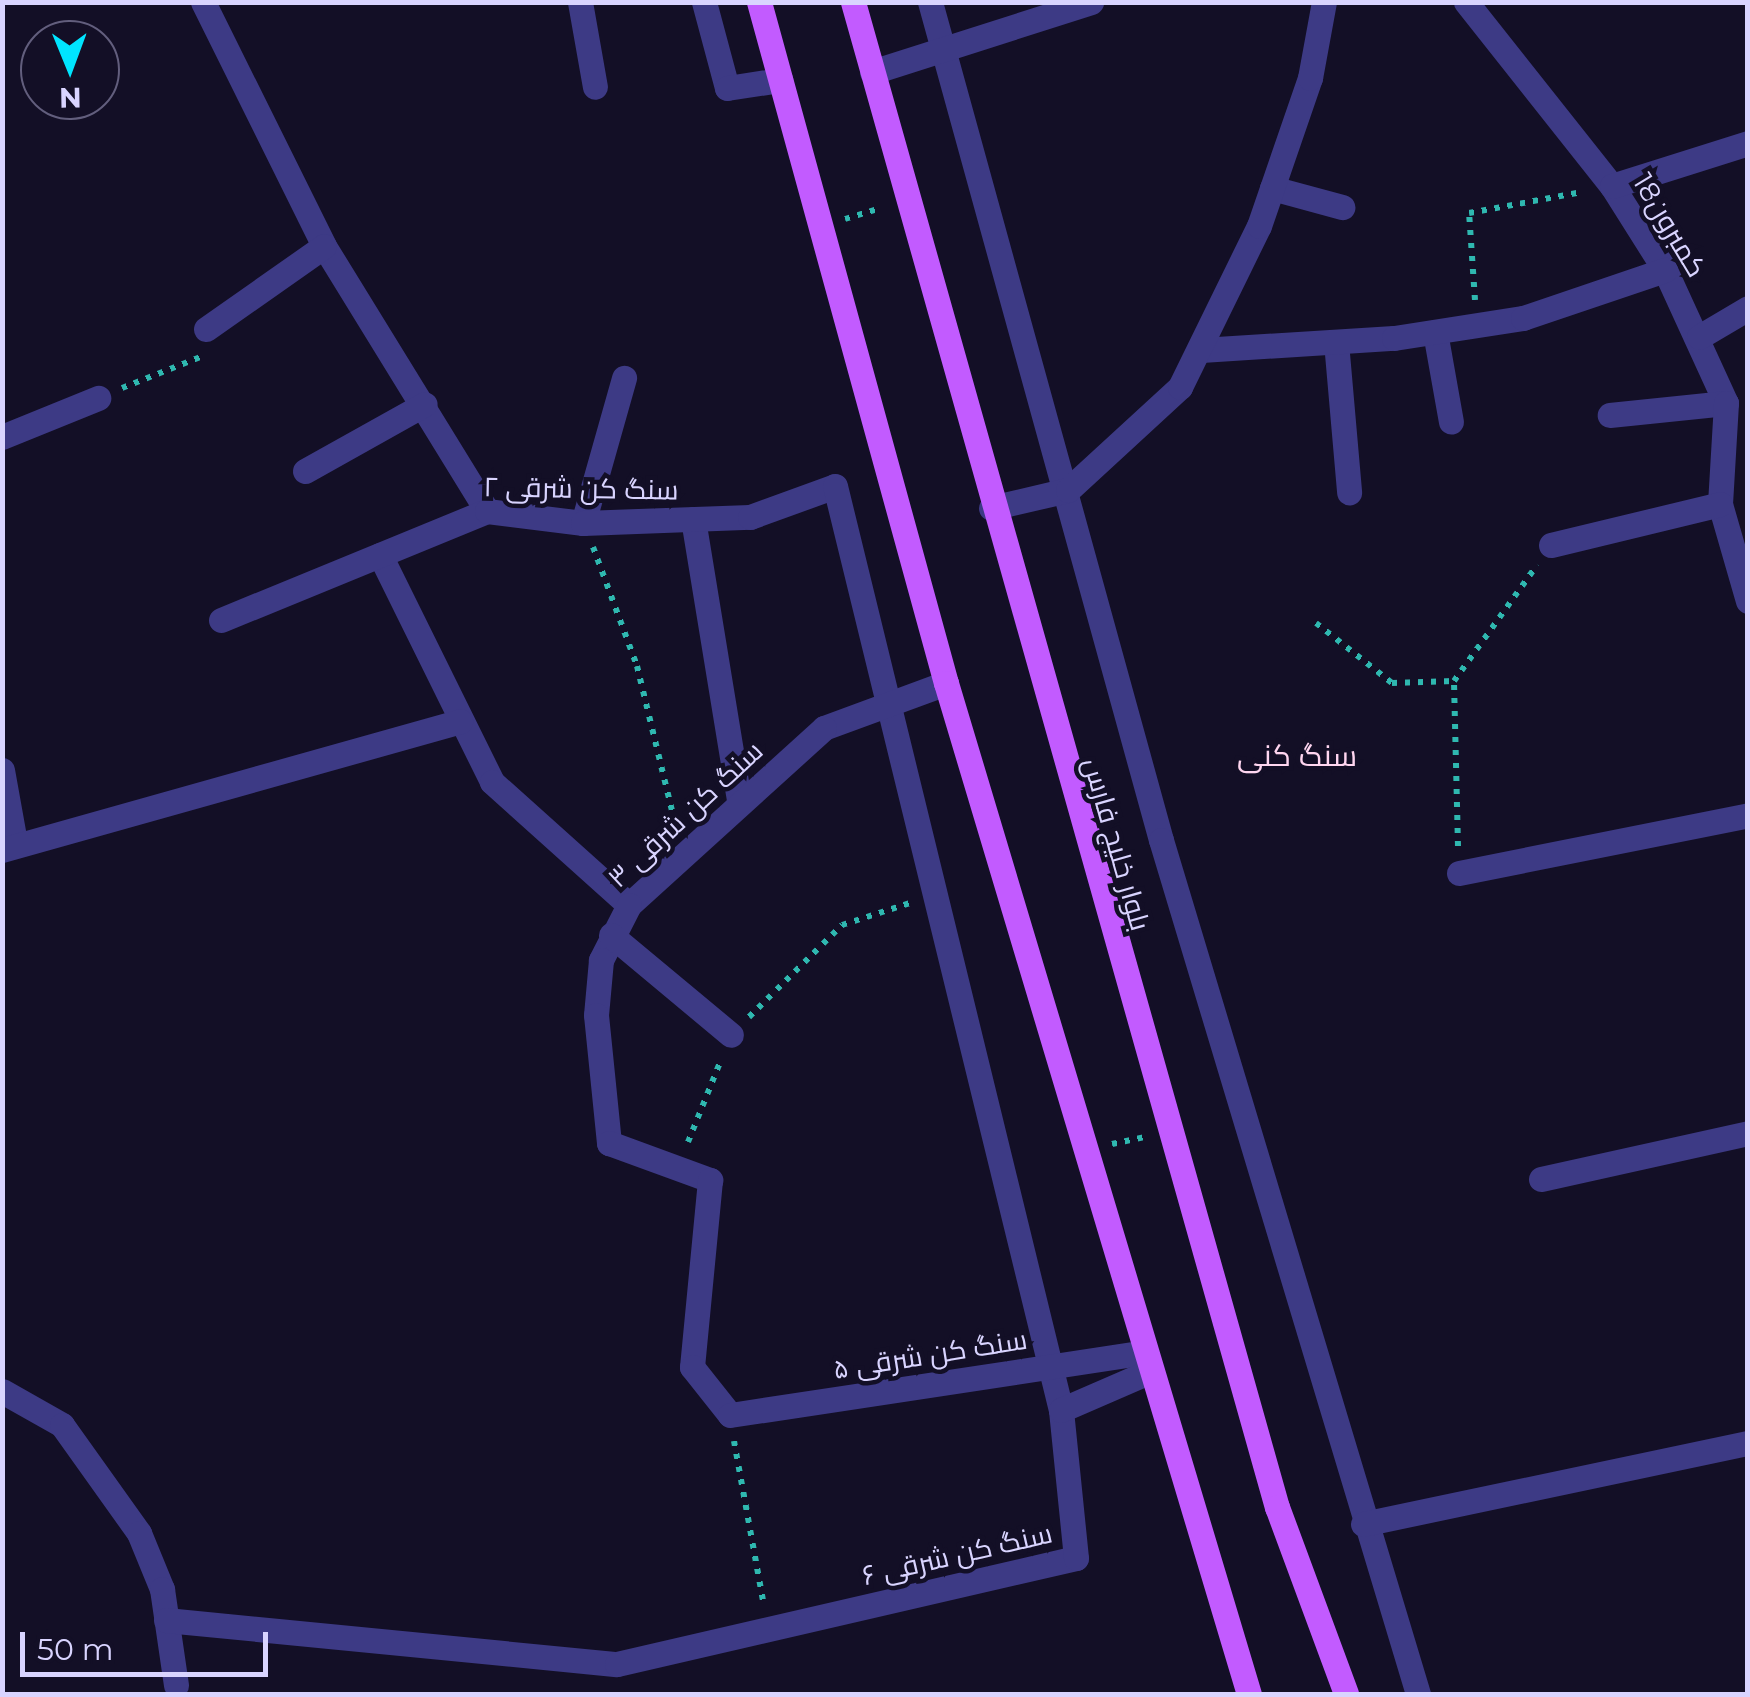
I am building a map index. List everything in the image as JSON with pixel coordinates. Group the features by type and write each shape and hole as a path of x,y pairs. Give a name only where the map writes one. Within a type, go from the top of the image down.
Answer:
{"main road":[{"path":"758,2 946,683 1143,1363 1248,1694"},
{"name":"بلوار خلیج فارس","path":"854,2 991,508 1278,1506 1346,1694"}],"street":[{"path":"203,2 324,246 425,404 486,511"},
{"path":"580,2 594,87"},
{"path":"704,2 727,88 780,80"},
{"path":"930,2 1362,1524 1418,1694"},
{"path":"872,72 1091,2"},
{"path":"991,508 1068,490 1180,388 1201,350 1272,188 1324,2"},
{"name":"کمبرون18","path":"1466,2 1612,186 1665,270 1726,403"},
{"path":"1612,186 1748,144"},
{"path":"1272,188 1342,207"},
{"path":"206,330 324,246"},
{"path":"1201,350 1336,342 1477,326 1665,270"},
{"path":"1699,337 1748,308"},
{"path":"1435,332 1451,422"},
{"path":"1336,342 1350,492"},
{"path":"583,523 624,378"},
{"path":"2,437 98,398"},
{"path":"1610,415 1726,403 1720,504 1748,601"},
{"path":"306,471 425,404"},
{"name":"سنگ کن شرقی ۲","path":"221,620 486,511 583,523 750,517 835,486 894,702"},
{"path":"1551,545 1720,504"},
{"path":"693,519 738,799"},
{"path":"380,555 492,782 628,905"},
{"name":"سنگ کن شرقی ۳","path":"679,1165 609,1143 596,1014 611,935 628,905 738,799 824,728 946,683"},
{"path":"894,702 1061,1410 1143,1363"},
{"path":"2,770 9,846 460,722"},
{"path":"1459,873 1748,815"},
{"path":"611,935 731,1035"},
{"path":"1541,1179 1748,1133"},
{"path":"679,1165 710,1180 692,1368 730,1415"},
{"name":"سنگ کن شرقی ۵","path":"730,1415 1048,1367 1143,1363"},
{"path":"2,1391 62,1425 100,1470 138,1532 166,1620 176,1685"},
{"name":"سنگ کن شرقی ۶","path":"166,1620 616,1664 1076,1558 1061,1410"},
{"path":"1362,1524 1748,1442"}],"path":[{"path":"1477,326 1469,212 1612,186"},
{"path":"98,398 202,356 206,330"},
{"path":"583,523 637,666 682,854"},
{"path":"1459,873 1454,681 1551,545"},
{"path":"1316,623 1392,683 1454,681"},
{"path":"679,1165 731,1035 842,925 938,894"},
{"path":"730,1415 768,1628"}],"district":[{"name":"سنگ کنی","path":"1297,756"}]}
